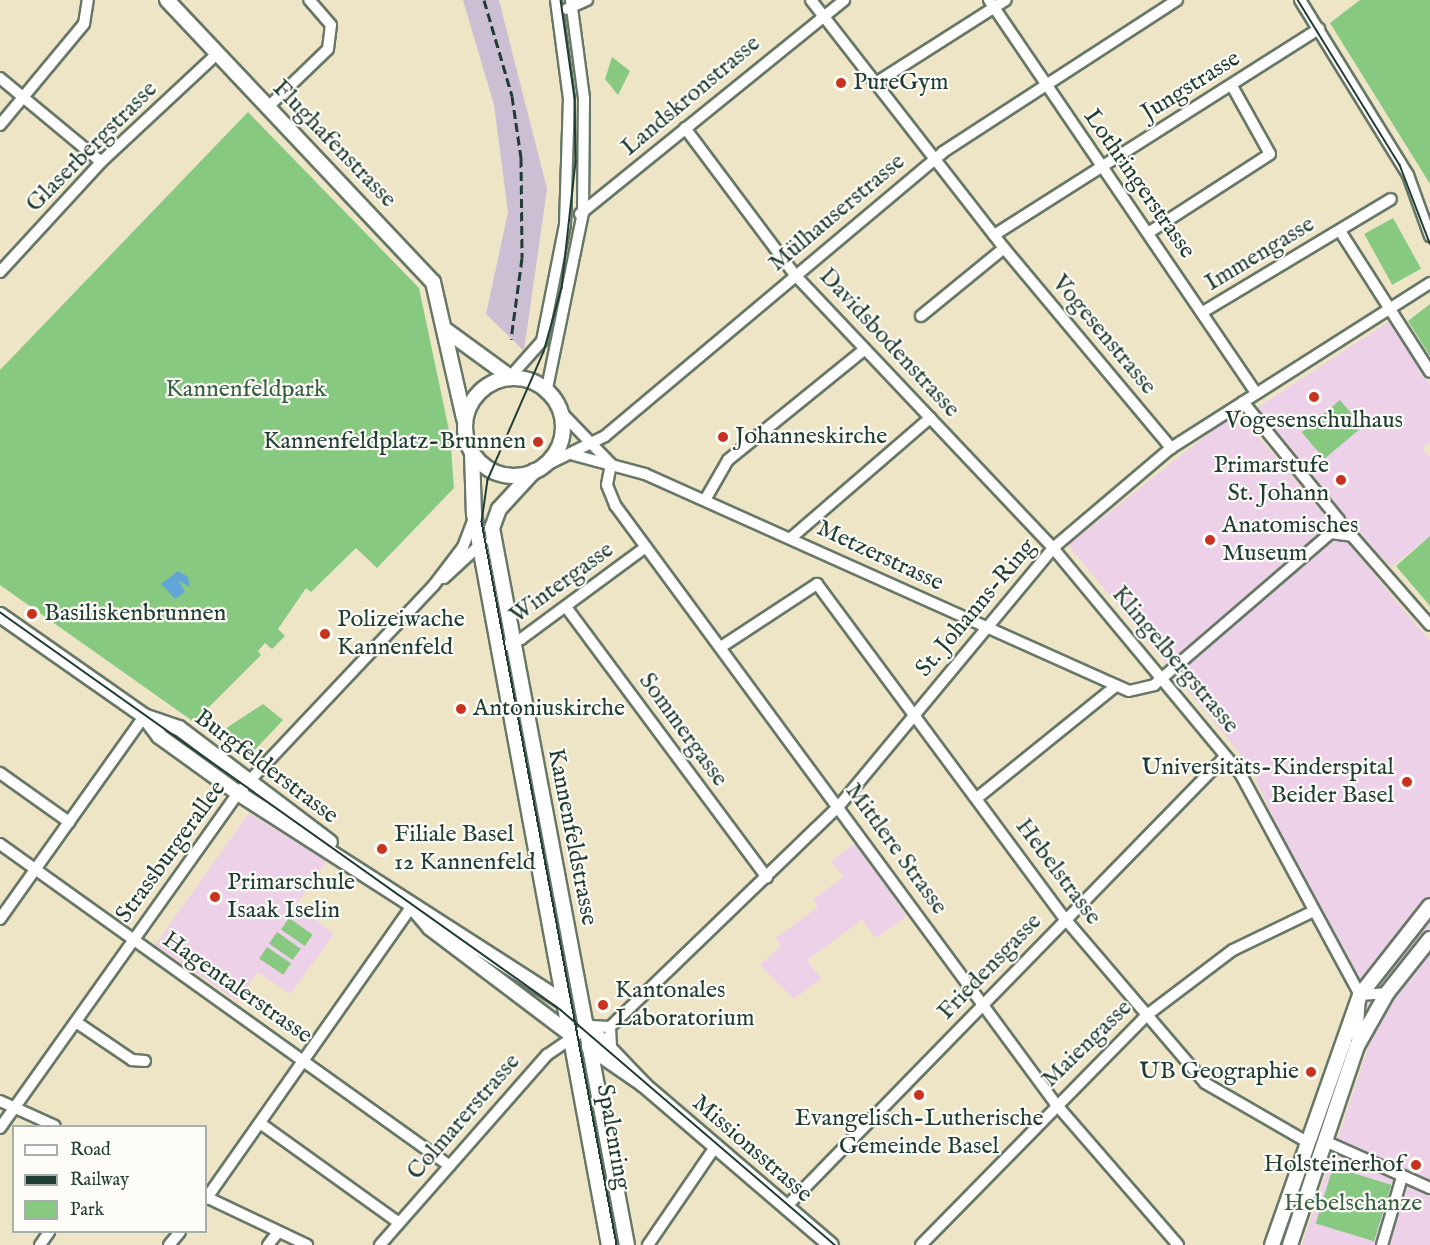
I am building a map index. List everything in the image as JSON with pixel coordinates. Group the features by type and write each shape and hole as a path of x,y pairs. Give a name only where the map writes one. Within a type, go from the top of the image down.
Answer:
{"main road":[{"name":"Flughafenstrasse","path":"166,0 427,274 438,292 464,419"},
{"path":"447,331 510,377 546,393 561,412 561,447 534,471 499,509 492,528"},
{"path":"510,377 483,388 464,419 471,452 501,473 534,471"},
{"name":"Kannenfeldstrasse","path":"471,452 474,514 480,546 506,647 592,1048"},
{"name":"Kannenfeldstrasse","path":"492,528 506,647 562,999 574,1036"},
{"name":"Burgfelderstrasse","path":"0,615 144,716 178,728 252,781 355,866"},
{"name":"Burgfelderstrasse","path":"144,716 159,736 238,793 355,866 412,906 497,954 562,999 589,1026"},
{"name":"Burgfelderstrasse","path":"412,906 430,928 574,1036"},
{"path":"1272,1245 1360,994 1430,906"},
{"path":"1290,1245 1328,1142 1357,1046 1387,993 1430,939"},
{"name":"Missionsstrasse","path":"589,1026 611,1047 644,1086"},
{"name":"Missionsstrasse","path":"574,1036 644,1086 831,1245"},
{"name":"Spalenring","path":"574,1036 609,1245"},
{"name":"Spalenring","path":"592,1048 627,1245"},
{"path":"596,1078 603,1068 614,1066"}],"street":[{"path":"0,125 84,24 88,0"},
{"path":"268,107 328,49 331,25 309,0"},
{"path":"510,377 542,341 565,225 569,99 557,5 587,0"},
{"name":"Vogesenstrasse","path":"811,0 874,84 1004,248 1171,448"},
{"name":"Landskronstrasse","path":"565,225 583,213 821,15 844,0"},
{"path":"874,84 992,4 1006,0"},
{"name":"Mülhauserstrasse","path":"534,471 574,455 593,444 933,159 1177,0"},
{"path":"1300,0 1408,175 1430,236"},
{"path":"546,393 583,213 584,98 572,4"},
{"name":"Lothringerstrasse","path":"992,4 1256,392"},
{"name":"Jungstrasse","path":"994,235 1319,29"},
{"name":"Glaserbergstrasse","path":"0,272 101,162 216,54"},
{"path":"0,78 25,96 101,162"},
{"path":"1148,233 1270,154 1232,86"},
{"name":"Davidsbodenstrasse","path":"685,128 795,275 1053,548"},
{"name":"Immengasse","path":"1203,312 1392,199"},
{"path":"1340,231 1430,372"},
{"path":"921,316 1004,248"},
{"name":"St. Johanns-Ring","path":"610,1027 767,878 839,806 1053,548 1171,448 1430,282"},
{"path":"705,500 728,460 866,349"},
{"path":"1243,402 1339,520 1342,532 1352,536 1430,626"},
{"name":"Metzerstrasse","path":"561,412 611,464"},
{"path":"791,538 930,418"},
{"name":"Metzerstrasse","path":"574,455 611,464 705,500 1116,686 1142,691 1163,678 1322,540 1342,532"},
{"name":"Mittlere Strasse","path":"611,464 609,495 646,547 984,1003 1055,1104 1178,1245"},
{"name":"Strassburgerallee","path":"0,1128 238,793 252,781 434,585 463,547 474,514"},
{"name":"Strassburgerallee","path":"434,585 480,546 492,528"},
{"name":"Wintergasse","path":"506,647 566,607 646,547"},
{"name":"Klingelbergstrasse","path":"1053,548 1226,756 1360,994"},
{"name":"Hebelstrasse","path":"721,647 817,584 916,714 1066,920 1205,1083 1307,1142"},
{"name":"Sommergasse","path":"566,607 767,878"},
{"path":"977,798 1116,686"},
{"path":"0,920 144,716"},
{"name":"Friedensgasse","path":"785,1208 1226,756"},
{"path":"0,773 69,822"},
{"name":"Hagentalerstrasse","path":"0,844 38,868 133,940 450,1166"},
{"path":"207,1197 412,906"},
{"name":"Maiengasse","path":"921,1245 1055,1104 1147,1015 1233,950 1312,912"},
{"path":"1357,1046 1360,994 1387,993"},
{"path":"76,1022 132,1060 145,1061"},
{"path":"589,1026 610,1027 611,1047"},
{"name":"Colmarerstrasse","path":"380,1245 547,1055 589,1026"},
{"path":"0,1101 53,1125"},
{"path":"260,1123 399,1223"},
{"path":"1328,1142 1430,1188"},
{"path":"648,1245 715,1147"},
{"path":"1382,1245 1402,1177"},
{"path":"207,1198 307,1245"},
{"path":"268,1245 278,1232"},
{"path":"169,1245 179,1233"}],"shaded area":[{"path":"463,0 499,0 547,189 524,351 486,314 508,212 494,105"},
{"path":"1390,321 1430,385 1430,442 1422,448 1430,458 1430,536 1391,567 1258,422 1255,409"},
{"path":"1237,411 1430,641 1430,1245 1302,1245 1373,1033 1248,763 1068,545"},
{"path":"249,813 327,861 296,905 334,934 290,994 258,972 237,1001 155,945"},
{"path":"855,843 907,916 876,938 862,920 807,960 821,979 794,999 760,965 781,946 776,938 818,907 813,899 844,877 831,861"}],"green space":[{"path":"1360,0 1430,0 1430,184 1330,23"},
{"path":"612,57 630,71 618,95 605,79"},
{"name":"Kannenfeldpark","path":"248,112 419,288 450,435 454,488 377,568 356,548 311,592 306,588 278,629 285,636 272,649 265,643 258,651 261,655 194,722 0,585 0,370"},
{"path":"1393,218 1421,269 1392,285 1364,234"},
{"path":"1430,304 1430,356 1408,321"},
{"path":"1340,400 1362,427 1324,459 1302,432"},
{"path":"1430,536 1430,606 1396,566"},
{"path":"263,704 283,720 252,753 219,733"},
{"path":"289,918 313,935 305,946 281,929"},
{"path":"277,932 301,949 293,960 269,943"},
{"path":"267,947 291,963 283,975 259,959"},
{"name":"Hebelschanze","path":"1333,1167 1391,1185 1374,1241 1316,1223"}],"water":[{"path":"178,571 188,577 190,587 179,581 185,592 175,599 161,584"}],"tram line":[{"path":"561,0 575,98 576,162 562,288 544,352 488,480 482,522 617,1245"},
{"path":"1298,0 1400,165 1430,243"},
{"path":"0,612 561,1010 835,1245"}],"railway":[{"path":"484,0 512,96 521,158 522,258 511,339"}],"place":[{"name":"PureGym","path":"841,83"},
{"name":"Vogesenschulhaus","path":"1314,397"},
{"name":"Johanneskirche","path":"723,437"},
{"name":"Kannenfeldplatz-Brunnen","path":"538,442"},
{"name":"Primarstufe St. Johann","path":"1341,480"},
{"name":"Anatomisches Museum","path":"1210,540"},
{"name":"Basiliskenbrunnen","path":"32,614"},
{"name":"Polizeiwache Kannenfeld","path":"325,634"},
{"name":"Antoniuskirche","path":"461,709"},
{"name":"Universitäts-Kinderspital Beider Basel","path":"1407,782"},
{"name":"Filiale Basel 12 Kannenfeld","path":"382,849"},
{"name":"Primarschule Isaak Iselin","path":"215,897"},
{"name":"Kantonales Laboratorium","path":"603,1005"},
{"name":"UB Geographie","path":"1311,1072"},
{"name":"Evangelisch-Lutherische Gemeinde Basel","path":"919,1095"},
{"name":"Holsteinerhof","path":"1416,1165"}]}
